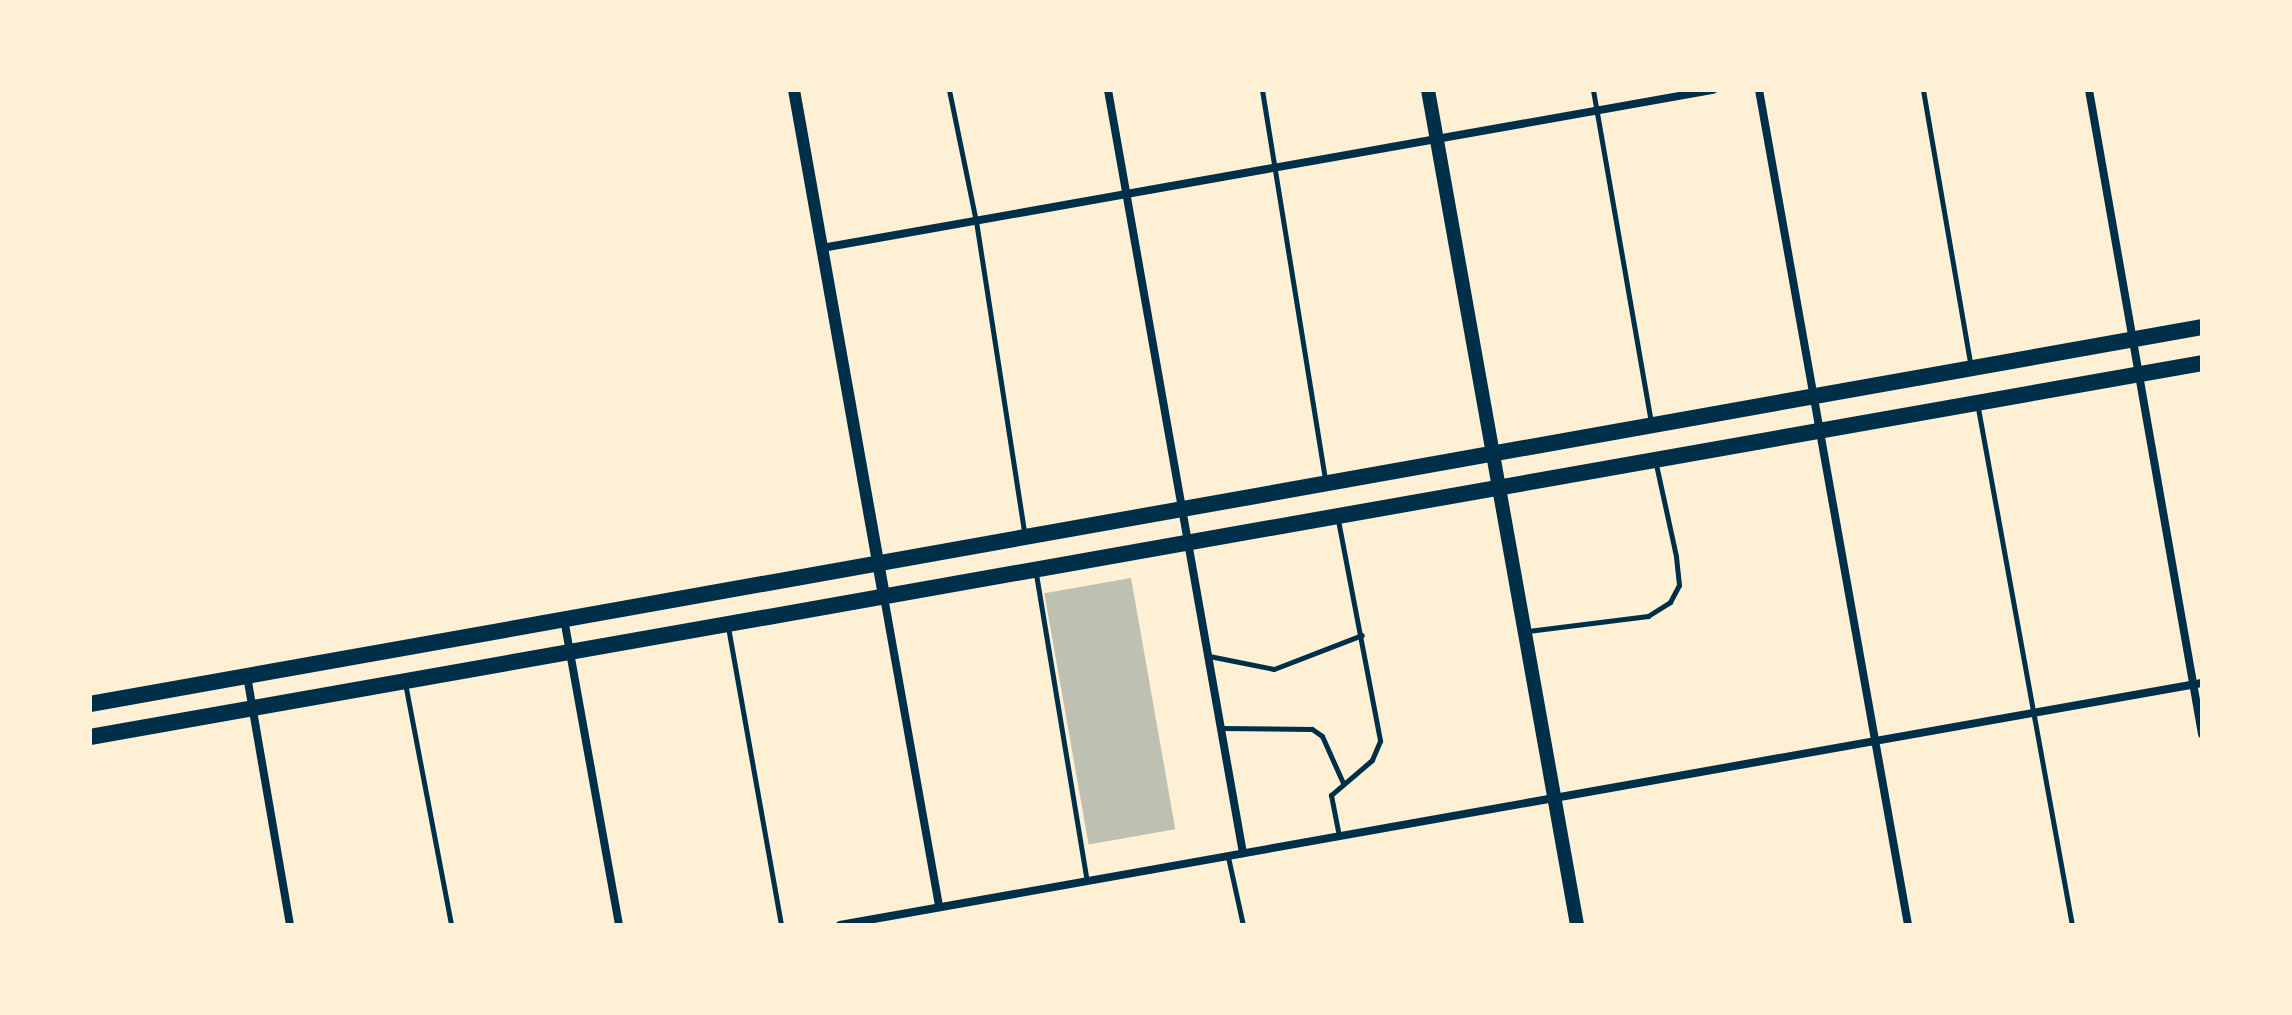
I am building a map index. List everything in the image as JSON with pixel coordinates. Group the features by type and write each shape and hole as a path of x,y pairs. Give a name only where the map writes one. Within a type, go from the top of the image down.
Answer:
{"highway":[{"path":"90,704 2202,327"},
{"path":"90,737 2202,363"}],"main road":[{"path":"1428,90 1577,925"}],"street":[{"path":"794,90 939,907"},
{"path":"1108,90 1243,853"},
{"path":"822,248 1713,90"},
{"path":"1759,90 1908,925"},
{"path":"2089,90 2138,374 2198,683 2202,734"},
{"path":"564,619 619,925"},
{"path":"247,676 290,925"},
{"path":"840,925 2198,683"}],"lane":[{"path":"949,90 976,221 1025,537"},
{"path":"1262,90 1326,485"},
{"path":"1593,90 1651,425"},
{"path":"1923,90 1972,368"},
{"path":"1978,403 2031,713 2072,925"},
{"path":"1525,631 1648,616 1670,602 1679,585 1676,556 1655,459"},
{"path":"1337,515 1380,741 1372,760 1331,795 1339,836"},
{"path":"1035,569 1087,881"},
{"path":"728,624 781,925"},
{"path":"1208,655 1274,669 1362,635"},
{"path":"405,682 451,925"},
{"path":"1221,728 1312,729 1322,736 1343,783"},
{"path":"1228,856 1243,925"}],"building":[{"path":"1131,578 1175,829 1089,844 1044,593"}]}
